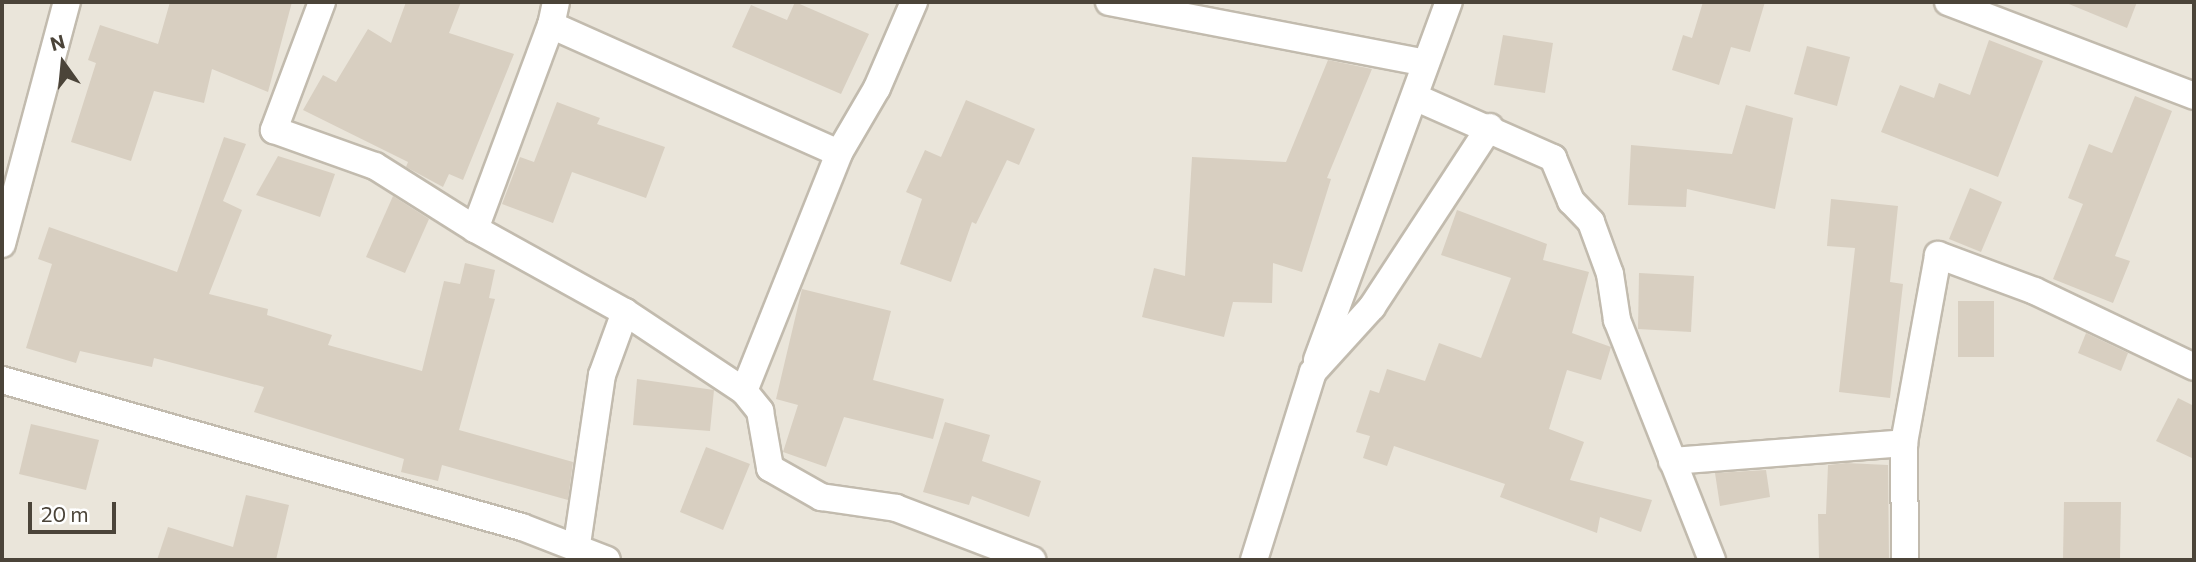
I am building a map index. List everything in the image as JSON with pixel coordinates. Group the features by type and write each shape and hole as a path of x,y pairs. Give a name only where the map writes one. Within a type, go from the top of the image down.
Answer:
{"street":[{"path":"2,244 67,2"},
{"path":"322,2 274,130 375,166 475,229 625,312 744,391 760,411 770,468 821,497 896,508 1032,560"},
{"path":"744,391 839,153 877,88 914,2"},
{"path":"1109,2 1425,63"},
{"path":"1255,560 1313,372 1403,122 1417,98 1425,63 1450,2"},
{"path":"1948,2 2194,96"},
{"path":"475,229 554,14 839,153"},
{"path":"1417,98 1490,127 1553,158 1571,201 1591,222 1610,274 1616,320 1712,560"},
{"path":"1313,372 1372,307 1490,127"},
{"path":"1905,560 1904,443 1938,255 2035,290 2194,367"},
{"path":"577,544 602,374 625,312"},
{"path":"2,380 577,544 607,560"},
{"path":"1672,461 1904,443"}],"shaded area":[{"path":"2,2 2194,2 2194,560 2,560"}],"building":[{"path":"170,2 292,2 268,92 212,69 204,103 154,91 131,161 71,142 96,63 88,60 100,25 158,44"},
{"path":"406,2 461,2 449,33 514,54 463,180 449,174 443,187 406,167 408,162 303,110 323,75 336,82 368,29 391,43"},
{"path":"795,2 869,34 841,94 732,47 751,5 787,20"},
{"path":"1703,2 1765,2 1750,52 1731,47 1719,85 1672,70 1683,35 1692,38"},
{"path":"2064,2 2137,2 2127,28"},
{"path":"1503,35 1553,43 1545,93 1494,85"},
{"path":"1989,40 2043,61 1998,177 1881,132 1900,85 1934,98 1939,83 1970,95"},
{"path":"1807,46 1850,57 1837,106 1794,94"},
{"path":"1328,60 1372,69 1327,178 1331,179 1302,272 1273,263 1272,303 1233,302 1224,337 1142,317 1154,268 1185,276 1192,157 1286,162"},
{"path":"2135,96 2172,111 2115,256 2130,261 2113,303 2053,279 2083,204 2068,198 2089,144 2112,153"},
{"path":"966,100 1035,129 1019,165 1007,160 976,224 972,222 951,282 900,264 922,199 906,192 925,150 941,157"},
{"path":"557,102 600,118 597,124 665,147 646,198 572,172 553,223 502,204 520,157 534,162"},
{"path":"1746,105 1793,118 1775,209 1687,189 1686,207 1628,205 1631,145 1732,154"},
{"path":"224,137 246,144 223,201 242,210 209,294 268,309 267,315 332,335 328,345 422,371 444,281 460,284 465,263 495,270 489,298 495,299 459,430 573,462 568,500 442,465 438,481 401,472 404,459 254,412 264,387 154,358 152,367 80,351 76,363 26,348 52,264 38,259 49,227 177,272"},
{"path":"278,156 335,174 320,217 256,195"},
{"path":"1970,188 2002,202 1981,252 1949,239"},
{"path":"393,196 429,219 405,273 366,257"},
{"path":"1831,199 1898,206 1890,282 1903,284 1890,398 1839,392 1855,248 1827,246"},
{"path":"1457,210 1547,244 1543,260 1589,272 1572,333 1611,347 1601,380 1567,370 1549,429 1584,442 1570,480 1652,500 1641,532 1600,517 1597,533 1500,497 1505,484 1394,446 1387,466 1363,458 1370,436 1356,432 1370,390 1379,393 1387,369 1425,381 1439,343 1481,358 1511,278 1441,255"},
{"path":"1639,273 1694,276 1691,332 1638,329"},
{"path":"802,289 891,311 873,380 944,399 933,439 844,417 826,467 783,452 798,405 776,399"},
{"path":"1958,301 1994,301 1994,357 1958,357"},
{"path":"2086,333 2128,353 2121,371 2078,353"},
{"path":"637,379 714,390 710,431 633,425"},
{"path":"2178,398 2194,406 2194,459 2156,441"},
{"path":"945,422 990,435 982,461 1041,481 1029,517 972,496 969,505 923,492"},
{"path":"31,424 99,440 86,490 19,474"},
{"path":"706,447 750,464 723,530 680,512"},
{"path":"1828,465 1888,465 1889,560 1819,560 1818,514 1826,514"},
{"path":"1766,470 1770,497 1720,506 1715,473"},
{"path":"246,495 289,505 276,560 157,560 168,527 233,547"},
{"path":"2064,502 2121,502 2120,560 2063,560"}]}
